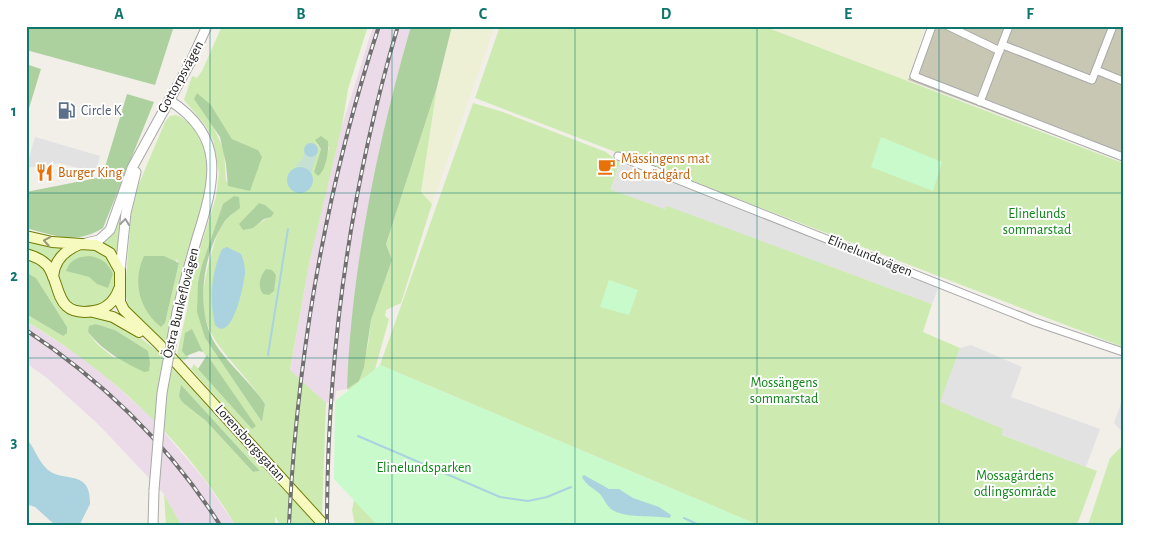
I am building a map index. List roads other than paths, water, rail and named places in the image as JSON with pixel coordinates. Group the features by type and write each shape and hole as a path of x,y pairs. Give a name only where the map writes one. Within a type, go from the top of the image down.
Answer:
{"main road":[{"name":"Lorensborgsgatan","path":"26,236 52,242 83,244 104,248 114,257 120,271 120,302 124,310 176,362 324,525"},
{"path":"53,281 54,272 60,258 66,251 83,244"},
{"name":"Lorensborgsgatan","path":"26,254 40,259 46,264 57,293 65,304 78,311 113,317 133,328 176,362"},
{"path":"92,312 104,308 113,301 121,284"}],"street":[{"name":"Gottorpsvägen","path":"83,244 99,240 110,230 132,168 191,61 207,26"},
{"path":"932,26 914,76 1123,157"},
{"path":"948,26 1001,48 1092,80 1113,26"},
{"path":"980,102 1009,26"},
{"path":"1096,70 1123,81"},
{"name":"Östra Bunkeflovägen","path":"154,525 154,490 162,393 177,312 207,207 213,173 209,145 201,130 191,117 169,100"},
{"name":"Gottorpsvägen","path":"120,271 130,193 153,127"},
{"name":"Elinelundsvägen","path":"618,156 1035,322 1123,352"}],"water":[{"path":"311,143 316,145 318,150 316,155 311,157 306,155 304,150 306,145"},
{"path":"300,167 309,171 313,180 309,189 300,193 291,189 287,180 291,171"},
{"path":"227,247 241,254 245,273 236,311 227,327 221,329 215,325 212,287 218,258 222,249"},
{"path":"26,438 42,464 51,472 80,480 86,485 90,504 80,524 55,525 35,507 26,504"},
{"path":"584,475 609,489 619,489 633,498 659,507 671,515 670,518 624,514 611,509 599,493 582,477"}],"waterway":[{"path":"268,355 288,229"},
{"path":"358,436 500,497 528,501 547,497 571,487"},
{"path":"684,518 699,525"}],"railway":[{"path":"289,525 299,398 317,272 344,148 379,26"},
{"path":"327,525 331,399 344,273 367,149 381,87 398,26"},
{"path":"26,330 82,371 134,417 180,469 220,525"}],"place":[{"name":"Circle K","path":"67,111"},
{"name":"Mässingens mat och trädgård","path":"607,167"},
{"name":"Burger King","path":"44,173"}],"park label":[{"name":"Elinelunds sommarstad","path":"1037,222"},
{"name":"Mossängens sommarstad","path":"784,392"},
{"name":"Elinelundsparken","path":"424,468"},
{"name":"Mossagårdens odlingsområde","path":"1015,484"}]}
